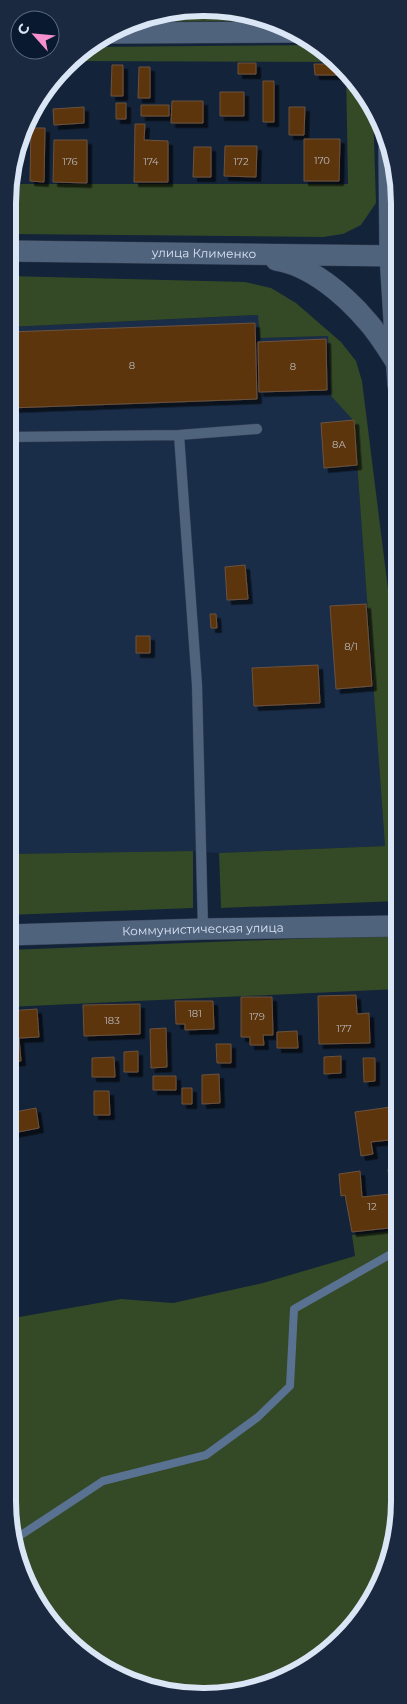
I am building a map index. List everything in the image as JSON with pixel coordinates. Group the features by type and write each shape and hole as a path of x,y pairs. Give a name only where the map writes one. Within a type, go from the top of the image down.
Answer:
{"street":[{"path":"128,33 277,32"},
{"name":"улица Клименко","path":"16,251 391,256"},
{"path":"224,253 293,262 335,290 368,321 391,355"},
{"name":"Коммунистическая улица","path":"16,935 391,926"}],"lane":[{"path":"16,437 179,435 256,429"},
{"path":"179,435 197,684 203,929"}],"shaded area":[{"path":"259,315 260,338 328,336 331,396 354,420 385,846 219,853 193,851 16,854 16,327"}],"green space":[{"path":"204,16 245,21 160,22"},
{"path":"303,45 326,62 82,61 101,47"},
{"path":"346,83 366,110 374,127 376,203 361,225 343,234 323,237 16,234 18,184 348,184"},
{"path":"16,276 245,282 271,288 296,303 341,342 356,361 362,381 391,627 391,901 221,908 219,853 385,846 354,421 331,396 328,336 260,338 258,315 16,327"},
{"path":"193,851 193,908 16,915 16,854"},
{"path":"391,935 391,989 16,1007 16,950"},
{"path":"391,1231 391,1500 389,1525 381,1561 366,1594 344,1624 327,1641 297,1663 264,1678 228,1686 204,1688 179,1686 143,1678 110,1663 80,1641 63,1624 41,1594 26,1561 18,1525 16,1500 16,1318 121,1299 173,1303 263,1283 355,1256 352,1235"}],"building":[{"path":"238,63 256,63 256,74 238,74"},
{"path":"314,64 328,64 340,75 315,75"},
{"path":"112,65 123,65 123,96 111,96"},
{"path":"139,67 150,67 150,98 138,98"},
{"path":"263,81 274,81 274,122 263,122"},
{"path":"220,92 244,92 244,116 220,116"},
{"path":"172,101 203,101 203,123 171,123"},
{"path":"116,103 126,103 126,119 116,119"},
{"path":"141,105 169,105 169,116 141,116"},
{"path":"84,107 84,123 54,125 53,109"},
{"path":"289,107 305,107 304,135 289,135"},
{"path":"135,124 145,124 144,140 168,141 168,182 134,182"},
{"path":"33,128 45,128 44,182 30,181 31,132"},
{"path":"304,139 340,139 339,181 304,181"},
{"path":"54,140 87,140 87,183 53,182"},
{"path":"225,146 257,146 256,177 224,176"},
{"path":"194,147 211,147 211,177 193,177"},
{"path":"255,323 257,399 16,408 16,332"},
{"path":"326,339 327,390 259,392 258,342"},
{"path":"354,420 357,465 324,468 321,423"},
{"path":"245,565 248,599 227,600 225,567"},
{"path":"366,604 372,686 336,689 330,606"},
{"path":"210,614 216,614 217,628 211,628"},
{"path":"136,636 150,636 150,653 136,653"},
{"path":"318,665 320,703 254,706 252,668"},
{"path":"356,995 357,1014 369,1013 370,1043 319,1044 318,996"},
{"path":"241,997 272,997 273,1035 263,1035 264,1045 250,1045 250,1037 241,1037"},
{"path":"175,1001 213,1001 214,1029 185,1030 185,1024 176,1024"},
{"path":"140,1004 140,1034 84,1036 83,1005"},
{"path":"37,1009 39,1037 19,1038 21,1061 16,1061 16,1010"},
{"path":"166,1028 167,1067 151,1068 150,1029"},
{"path":"297,1031 298,1048 277,1048 277,1032"},
{"path":"216,1044 231,1044 231,1063 217,1063"},
{"path":"138,1051 138,1072 124,1072 124,1052"},
{"path":"341,1056 341,1073 324,1074 324,1057"},
{"path":"114,1057 115,1077 92,1077 92,1058"},
{"path":"363,1058 375,1058 375,1081 364,1082"},
{"path":"219,1074 220,1103 202,1104 202,1075"},
{"path":"153,1076 176,1076 176,1090 153,1090"},
{"path":"182,1088 192,1088 192,1104 182,1104"},
{"path":"94,1091 109,1091 110,1115 94,1115"},
{"path":"391,1107 391,1140 371,1142 373,1154 361,1156 355,1112"},
{"path":"36,1108 39,1128 16,1132 16,1112"},
{"path":"388,1169 391,1169 391,1228 352,1232 345,1195 341,1196 339,1174 360,1171 362,1197 390,1194"}],"waterway":[{"path":"20,1536 103,1481 206,1455 258,1417 290,1386 294,1309 391,1254"}]}
